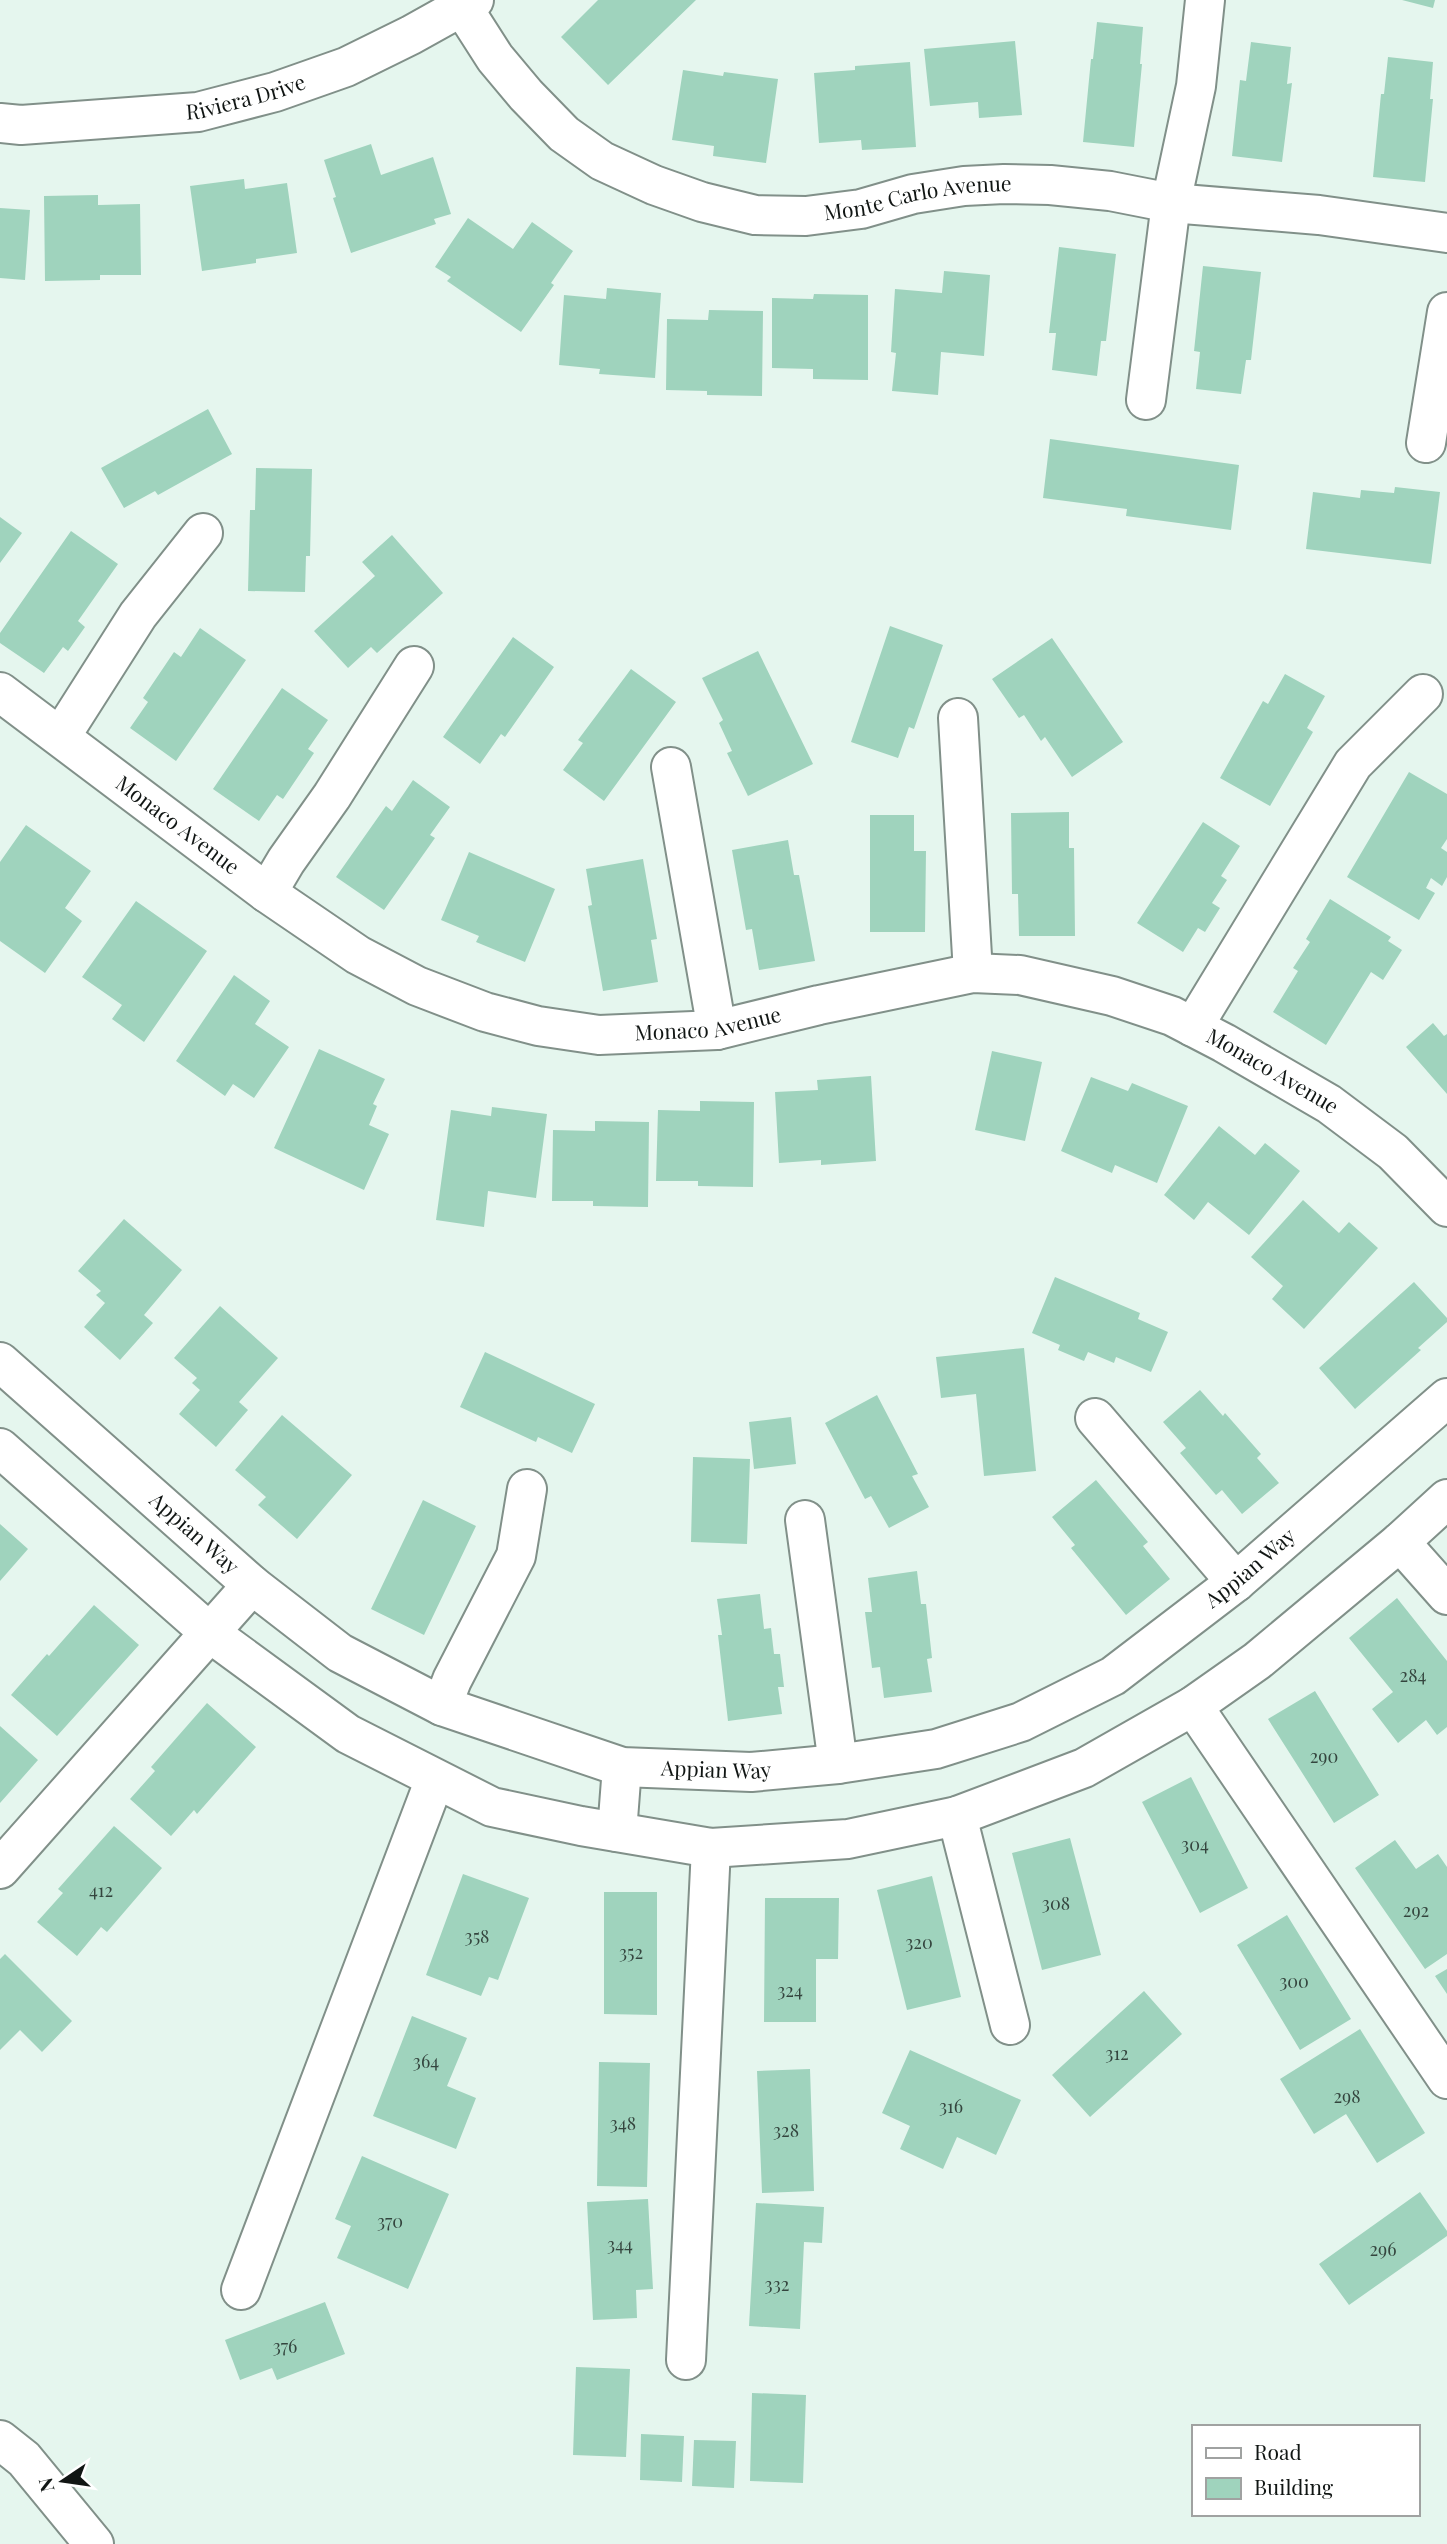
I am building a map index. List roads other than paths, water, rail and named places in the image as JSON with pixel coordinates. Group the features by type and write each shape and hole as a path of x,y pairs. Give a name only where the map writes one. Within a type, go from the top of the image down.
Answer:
{"street":[{"path":"1146,400 1171,203 1196,86 1205,0"},
{"name":"Monte Carlo Avenue","path":"468,4 495,58 564,134 602,161 654,185 702,202 755,215 806,216 861,209 913,194 1004,184 1050,185 1110,191 1171,203 1320,215 1447,233"},
{"name":"Riviera Drive","path":"0,123 21,125 70,122 211,109 275,92 346,67 468,4"},
{"path":"1426,443 1447,312"},
{"path":"61,736 138,615 203,533"},
{"path":"267,893 414,666"},
{"name":"Monaco Avenue","path":"0,692 267,893 358,955 417,986 485,1012 538,1026 598,1035 717,1030 819,1005 973,973 1020,975 1112,996 1172,1016 1329,1104 1440,1186"},
{"path":"1193,1027 1353,764 1423,694"},
{"path":"958,718 973,973"},
{"path":"671,767 717,1030"},
{"name":"Appian Way","path":"0,1362 252,1585 340,1653 442,1706 622,1767 751,1772 838,1764 936,1749 1021,1722 1113,1676 1236,1582 1447,1398"},
{"path":"1095,1418 1236,1582"},
{"path":"0,1448 211,1633 348,1734 492,1807 711,1848 848,1839 957,1816 1084,1768 1193,1706 1257,1661 1400,1542 1447,1499"},
{"path":"442,1706 452,1680 516,1556 527,1489"},
{"path":"805,1520 838,1764"},
{"path":"1400,1542 1447,1595"},
{"path":"0,1869 252,1585"},
{"path":"1193,1706 1447,2079"},
{"path":"617,1832 622,1767"},
{"path":"241,2290 435,1779"},
{"path":"957,1816 1010,2025"},
{"path":"686,2360 711,1848"},
{"path":"0,2440 24,2459 94,2544"}]}
